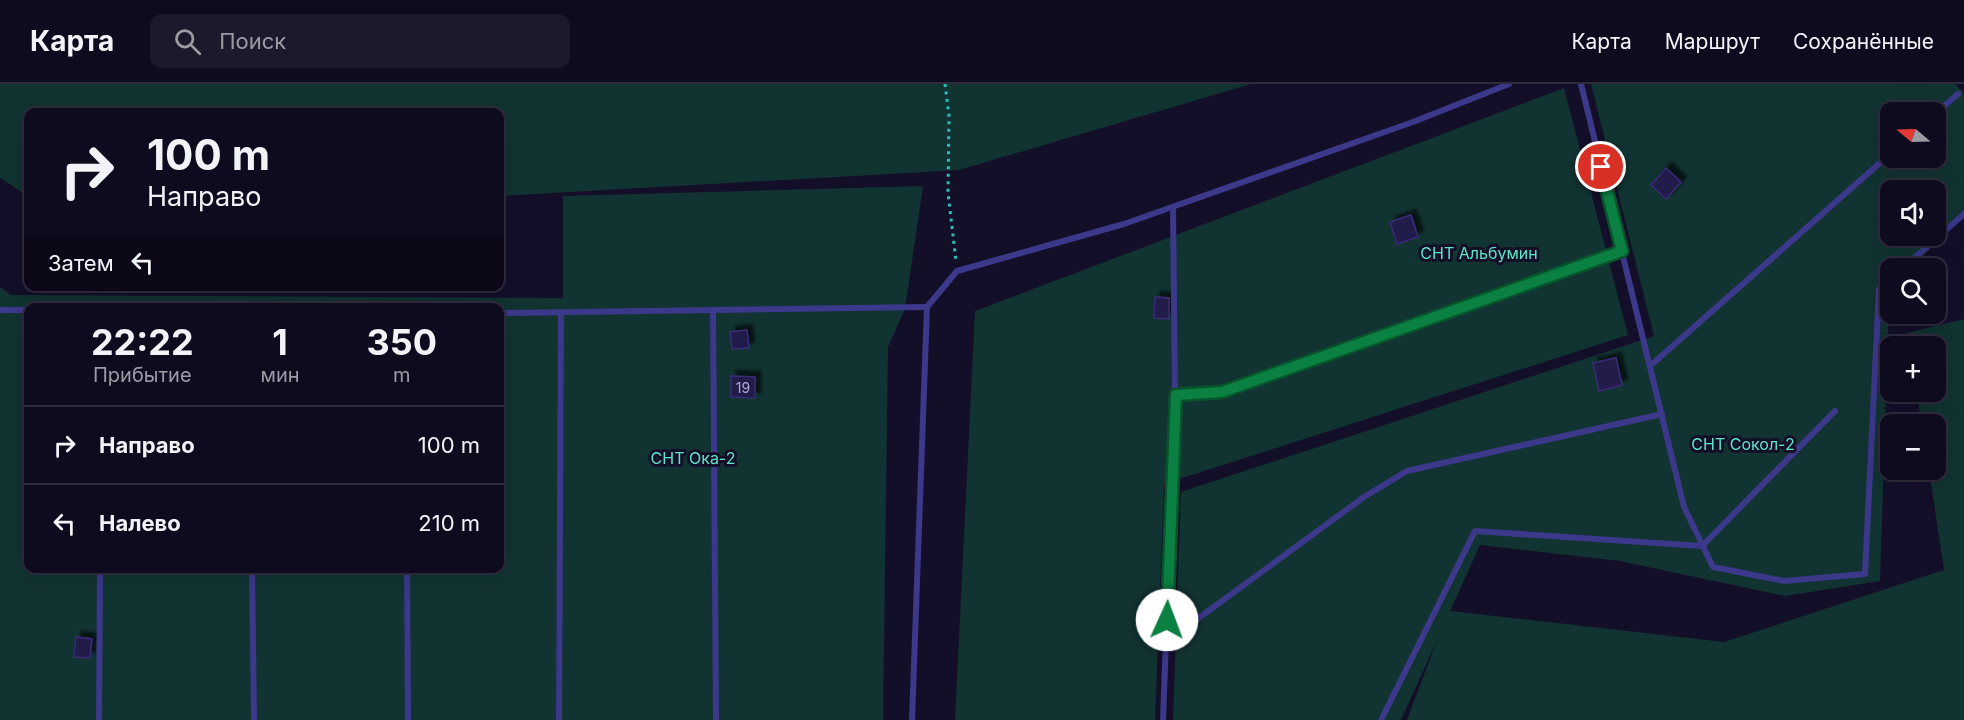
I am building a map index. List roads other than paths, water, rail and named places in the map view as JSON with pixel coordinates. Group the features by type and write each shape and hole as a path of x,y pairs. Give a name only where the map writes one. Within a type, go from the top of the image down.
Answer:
{"lane":[{"path":"912,720 927,306 957,271 1124,224 1413,123 1509,84"},
{"path":"1581,84 1684,507 1713,567 1784,581 1865,574 1880,288"},
{"path":"1946,104 1958,94"},
{"path":"1650,366 1880,163"},
{"path":"1163,720 1176,395 1173,207"},
{"path":"1913,258 1964,214"},
{"path":"1176,395 1222,392 1622,251"},
{"path":"504,312 927,306"},
{"path":"0,310 24,310"},
{"path":"712,310 716,720"},
{"path":"559,720 561,313"},
{"path":"1381,720 1475,531 1702,546 1835,411"},
{"path":"1166,642 1364,497 1407,471 1662,414"},
{"path":"99,720 100,573"},
{"path":"252,573 254,720"},
{"path":"407,573 408,720"}],"park label":[{"name":"СНТ Альбумин","path":"1479,253"},
{"name":"СНТ Сокол-2","path":"1743,444"},
{"name":"СНТ Ока-2","path":"693,458"}]}
